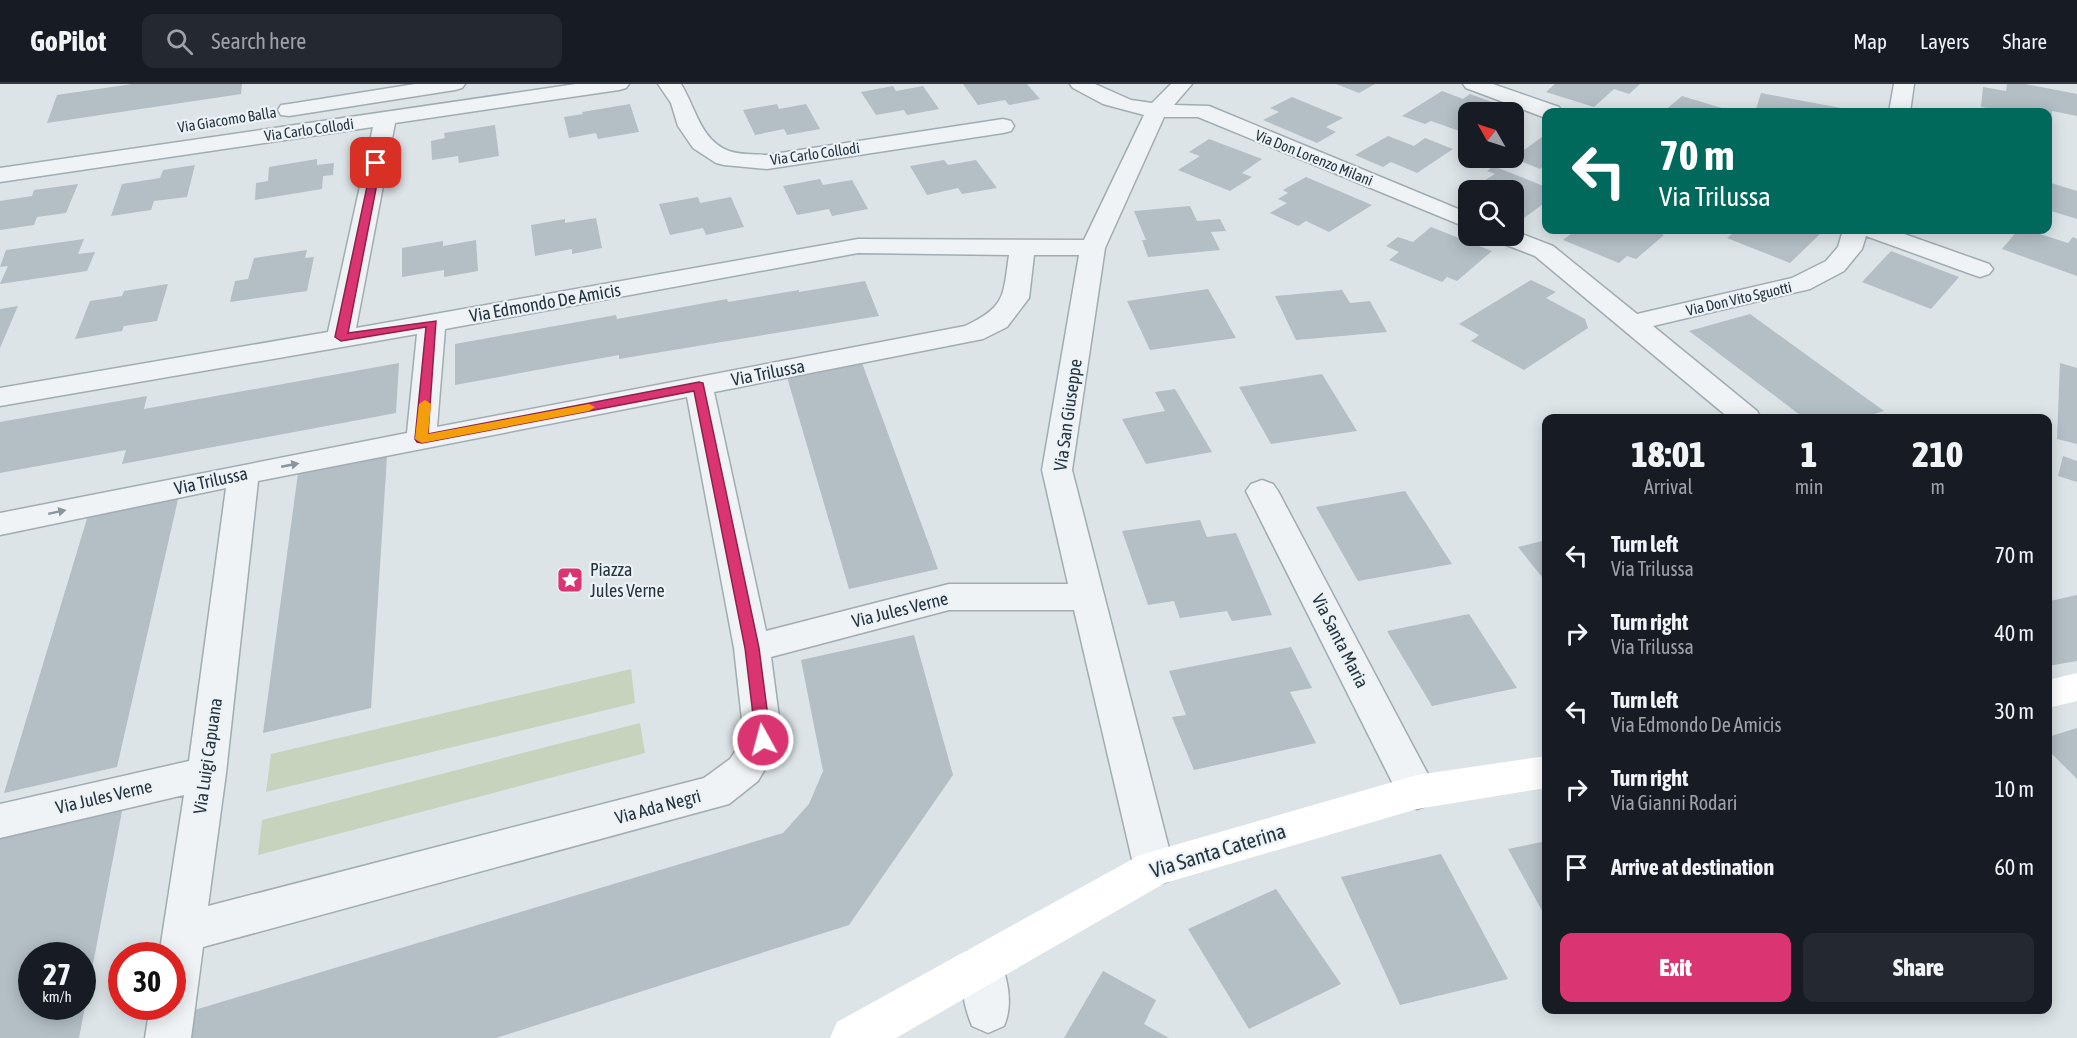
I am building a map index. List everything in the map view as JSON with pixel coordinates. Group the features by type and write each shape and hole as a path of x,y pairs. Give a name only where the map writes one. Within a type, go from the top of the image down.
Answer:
{"main road":[{"path":"2052,693 2077,687"},
{"name":"Via Santa Caterina","path":"853,1038 1154,868 1417,792 1542,772"}],"street":[{"name":"Via Giacomo Balla","path":"268,114 455,84"},
{"name":"Via Carlo Collodi","path":"0,175 619,84"},
{"name":"Via Carlo Collodi","path":"668,84 671,84 682,103 689,126 701,143 724,158 767,162 1003,126"},
{"path":"1080,84 1107,100 1156,112"},
{"name":"Via San Giuseppe","path":"1154,868 1057,470 1093,248 1156,112 1182,84"},
{"path":"1473,84 1542,109"},
{"path":"1901,108 1904,84"},
{"name":"Via Don Lorenzo Milani","path":"1156,112 1201,111 1458,216"},
{"path":"341,337 385,119"},
{"name":"Via Giacomo Balla","path":"0,156 186,127"},
{"name":"Via Don Vito Sguotti","path":"1633,323 1801,285 1835,266 1850,249 1854,234"},
{"path":"1882,234 1980,269"},
{"path":"1524,243 1544,251 1742,414"},
{"name":"Via Edmondo De Amicis","path":"0,397 432,323 858,246 1093,248"},
{"name":"Via Trilussa","path":"0,524 243,474 974,333 998,321 1016,298 1023,247"},
{"path":"422,439 432,323"},
{"name":"Via Ada Negri","path":"183,933 715,792 744,770 763,740 752,648 699,386"},
{"name":"Via Luigi Capuana","path":"168,1038 207,773 243,474"},
{"name":"Via Santa Maria","path":"1262,491 1417,792"},
{"name":"Via Jules Verne","path":"752,648 949,597 1088,597"},
{"name":"Via Jules Verne","path":"0,821 207,773"},
{"path":"982,967 988,1011"}],"green space":[{"path":"631,669 635,703 266,792 271,754"},
{"path":"640,723 645,753 258,855 262,820"}],"building":[{"path":"132,84 242,84 241,94 47,123 57,95"},
{"path":"963,84 1027,84 1040,99 1009,105 1005,100 978,105"},
{"path":"1336,84 1375,84 1359,93"},
{"path":"1555,84 1640,84 1629,94 1614,89 1594,107 1546,92"},
{"path":"2007,84 2025,84 2077,94 2077,116 2052,111 2052,108 1981,107 1983,87 2006,91"},
{"path":"893,86 896,91 923,86 939,109 907,115 904,110 876,115 861,92"},
{"path":"1442,91 1463,99 1470,94 1492,102 1458,102 1458,131 1431,121 1425,124 1402,116"},
{"path":"1761,93 1841,108 1756,108"},
{"path":"1682,96 1722,108 1668,108"},
{"path":"1292,97 1343,118 1326,127 1336,132 1317,143 1263,120 1279,112 1270,108"},
{"path":"630,104 639,132 598,139 596,133 569,138 564,117"},
{"path":"777,104 779,109 806,104 820,129 787,135 784,129 755,135 743,110"},
{"path":"495,125 499,156 459,163 458,156 432,160 431,141 445,138 444,133"},
{"path":"1388,136 1414,146 1425,138 1453,149 1417,173 1391,162 1383,167 1355,155"},
{"path":"1542,137 1542,167 1540,169 1524,162 1524,150"},
{"path":"1209,139 1262,159 1242,173 1252,177 1230,191 1178,170 1200,156 1189,152"},
{"path":"317,159 317,165 334,163 333,175 323,176 322,189 255,200 256,183 268,181 269,167"},
{"path":"944,160 948,165 976,160 997,188 962,194 958,188 927,195 910,166"},
{"path":"195,165 187,197 154,201 151,210 111,216 122,184 160,178 163,170"},
{"path":"1491,168 1498,168 1542,185 1542,205 1524,218 1524,180 1485,180 1495,174 1487,171"},
{"path":"1306,177 1372,205 1329,232 1306,221 1298,226 1270,213 1287,203 1278,199 1288,193 1283,190"},
{"path":"820,179 823,185 852,180 868,209 832,216 829,209 797,215 783,186"},
{"path":"2052,183 2077,191 2077,219 2052,211"},
{"path":"78,184 66,213 37,217 34,225 0,230 0,201 32,196 34,190"},
{"path":"698,197 700,203 731,197 744,227 706,235 703,228 670,235 659,204"},
{"path":"1190,206 1197,221 1220,219 1226,231 1211,232 1220,250 1148,257 1142,240 1146,240 1134,211"},
{"path":"596,218 602,248 572,254 572,249 535,256 531,225 565,219 565,223"},
{"path":"1431,227 1458,238 1458,246 1479,246 1492,251 1457,281 1447,277 1442,282 1389,260 1399,252 1386,246 1398,237 1413,242"},
{"path":"1571,234 1664,235 1636,259 1627,256 1619,263 1563,240"},
{"path":"1732,234 1820,234 1790,263 1727,238"},
{"path":"2015,234 2040,234 2068,243 2073,237 2077,239 2077,276 2002,249"},
{"path":"84,239 78,254 95,252 87,271 0,284 8,266 0,267 6,250"},
{"path":"476,240 478,271 444,277 444,270 402,277 402,248 443,241 443,246"},
{"path":"307,250 305,258 314,257 307,291 230,302 235,281 248,279 254,258"},
{"path":"1891,251 1959,277 1931,309 1862,282"},
{"path":"1531,280 1556,292 1546,298 1585,319 1588,328 1524,370 1471,341 1479,335 1459,324"},
{"path":"865,281 879,316 619,359 619,355 455,385 455,344 616,315 617,319 727,299 728,302"},
{"path":"168,284 157,321 124,326 122,331 75,339 90,301 122,296 124,291"},
{"path":"1208,289 1236,338 1150,350 1127,301"},
{"path":"1342,290 1350,303 1370,301 1387,332 1296,340 1275,296"},
{"path":"18,306 0,348 0,309"},
{"path":"1750,314 1884,411 1874,414 1799,414 1689,331"},
{"path":"399,363 396,413 122,464 126,450 0,473 0,422 147,396 144,409"},
{"path":"862,363 938,569 849,589 787,377"},
{"path":"2060,363 2077,368 2077,444 2057,439"},
{"path":"1322,374 1357,431 1271,444 1239,387"},
{"path":"1175,389 1212,452 1146,464 1122,419 1165,411 1155,392"},
{"path":"387,456 371,708 263,733 298,473"},
{"path":"2063,456 2077,461 2077,482 2058,476"},
{"path":"1405,491 1452,564 1358,581 1316,507"},
{"path":"179,495 117,767 4,793 89,512"},
{"path":"1200,520 1207,537 1236,533 1272,615 1232,621 1227,611 1180,618 1174,601 1148,605 1122,531"},
{"path":"1542,541 1542,577 1518,547"},
{"path":"2077,595 2077,661 2052,665 2052,601"},
{"path":"1469,614 1517,688 1432,706 1387,631"},
{"path":"914,635 953,775 849,925 496,1038 185,1038 188,1012 783,833 809,804 823,771 801,660"},
{"path":"1291,647 1312,688 1290,692 1316,743 1194,770 1172,717 1186,715 1169,671"},
{"path":"2077,728 2077,779 2052,754 2052,736"},
{"path":"123,806 96,948 96,942 18,942 18,1020 82,1020 79,1038 0,1038 0,836"},
{"path":"1542,842 1542,911 1508,849"},
{"path":"1441,854 1508,979 1400,1005 1341,877"},
{"path":"1276,889 1341,984 1249,1029 1188,929"},
{"path":"1103,971 1156,1000 1144,1024 1169,1038 1064,1038"}],"slow traffic":[{"path":"425,404 422,439 589,407"}],"place":[{"name":"Piazza Jules Verne","path":"570,580"}],"route":[{"path":"376,163 341,337 432,323 422,439 699,386 752,648 763,740"}]}
